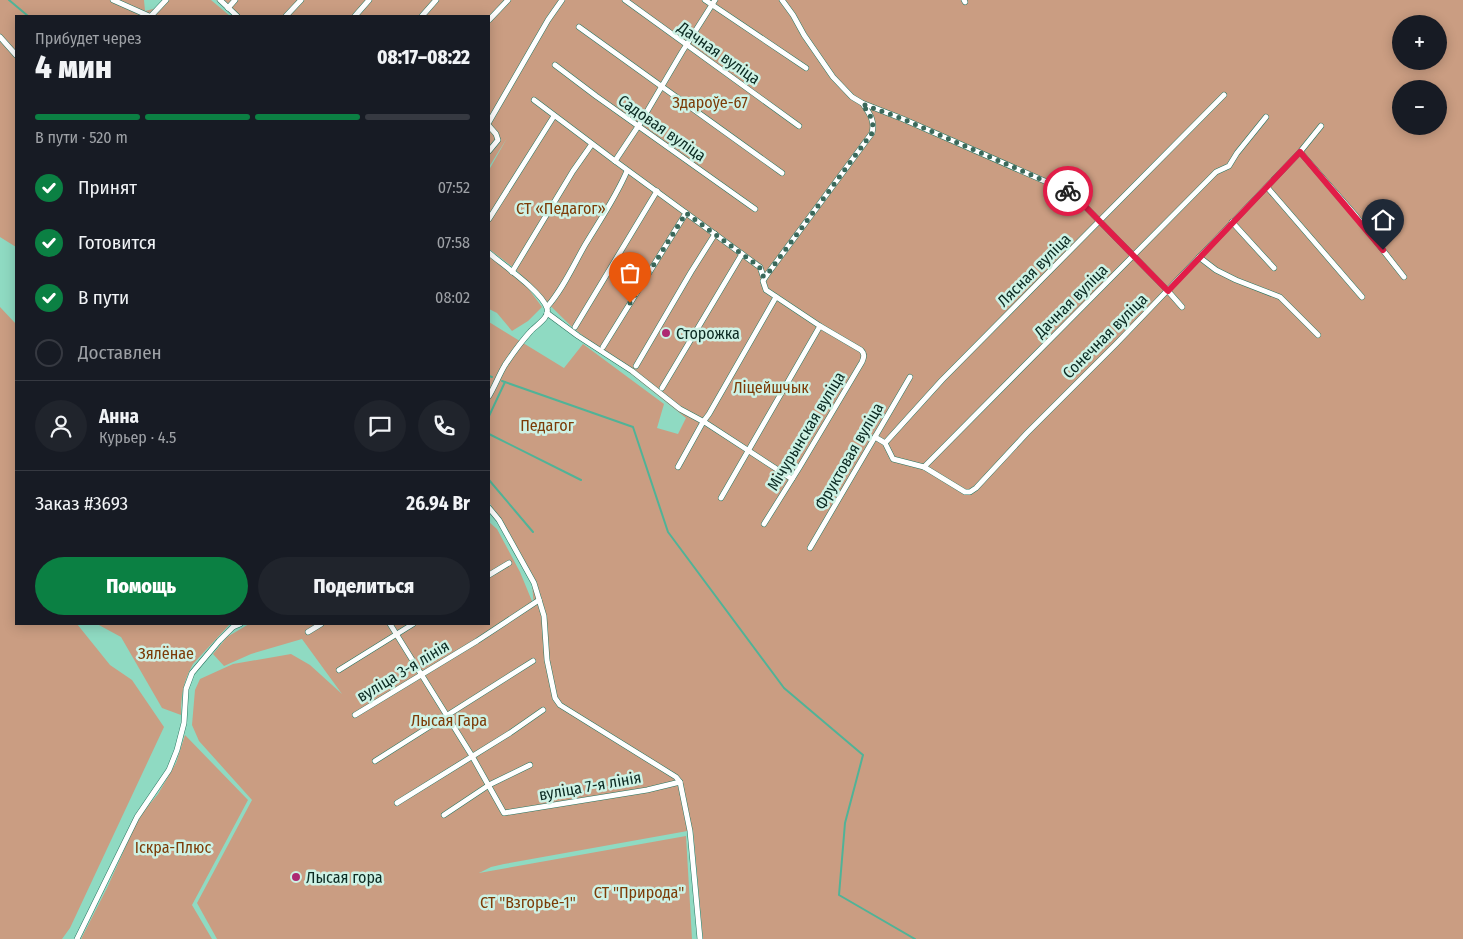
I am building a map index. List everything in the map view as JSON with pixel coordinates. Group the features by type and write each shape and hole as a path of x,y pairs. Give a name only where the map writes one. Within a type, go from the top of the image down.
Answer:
{"street":[{"path":"113,0 148,15"},
{"path":"151,15 166,0"},
{"path":"220,0 236,15"},
{"path":"228,8 235,0"},
{"path":"287,15 301,0"},
{"path":"356,15 369,0"},
{"path":"423,15 436,0"},
{"path":"490,19 508,0"},
{"path":"490,120 548,20 562,0"},
{"name":"Дачная вуліца","path":"624,0 799,126"},
{"path":"705,0 713,2 806,68"},
{"path":"782,0 794,15 804,35 833,77 852,97 862,104 903,119 1072,193 1182,307"},
{"path":"615,162 713,2"},
{"path":"579,26 782,173"},
{"path":"0,37 15,54"},
{"name":"Садовая вуліца","path":"555,65 755,209"},
{"name":"Лясная вуліца","path":"885,443 949,373 1224,95"},
{"path":"534,100 627,171 742,254 760,268 763,276 766,276"},
{"path":"721,498 820,326 766,290 763,281 872,133 874,126 872,119 862,104"},
{"path":"490,217 554,116"},
{"name":"Дачная вуліца","path":"924,467 1216,172 1229,166 1266,117"},
{"name":"Сонечная вуліца","path":"924,467 965,492 970,492 976,488 1027,432 1168,291 1300,152 1321,126"},
{"path":"490,127 498,140 490,150"},
{"path":"512,272 573,171 592,144"},
{"path":"1300,152 1356,216 1404,278"},
{"path":"490,394 505,365 534,327 544,319 547,310 612,202 627,171"},
{"path":"1267,187 1362,297"},
{"path":"575,327 657,191"},
{"path":"603,347 686,213"},
{"path":"1232,222 1274,268"},
{"path":"636,366 715,234"},
{"path":"490,254 533,290 547,310 578,336 632,371 680,409 792,479"},
{"path":"662,388 742,254"},
{"path":"1199,257 1216,270 1236,280 1280,297 1318,336"},
{"path":"678,467 776,297"},
{"name":"Мічурынская вуліца","path":"764,524 864,356 861,350 820,326"},
{"name":"Фруктовая вуліца","path":"810,548 910,377"},
{"path":"875,437 885,443 893,459 924,467"},
{"path":"490,509 499,520 534,583 544,616 547,660 555,698 560,705 680,782 690,831 700,939"},
{"path":"490,574 508,564"},
{"name":"вуліца 3-я лінія","path":"355,715 477,641 539,600"},
{"path":"77,939 137,817 169,770 184,723 186,689 192,673 219,641 233,627 238,625"},
{"path":"308,632 320,625"},
{"path":"391,625 489,785"},
{"path":"339,670 411,625"},
{"path":"375,760 533,661"},
{"path":"397,802 510,733 542,710"},
{"path":"444,815 489,785 530,765"},
{"name":"вуліца 7-я лінія","path":"489,785 504,813 647,790 680,782"}],"green space":[{"path":"0,0 144,0 145,11 161,7 167,0 211,0 229,15 15,15 15,246 0,237"},
{"path":"216,0 1463,0 1463,939 703,939 693,830 504,864 491,867 479,873 686,836 692,939 217,939 197,903 252,800 199,741 192,725 195,690 200,679 233,664 291,654 310,665 342,694 302,639 251,654 224,666 213,654 227,637 247,625 490,625 490,523 497,529 520,572 534,606 531,574 490,504 490,323 564,368 583,344 664,404 657,428 678,434 686,418 572,327 516,272 542,307 528,321 512,331 497,313 490,310 490,253 513,269 531,285 514,268 490,250 490,168 507,138 490,165 490,15 233,15"},
{"path":"0,307 15,323 15,625 78,625 110,665 132,680 164,727 70,928 62,939 0,939"},
{"name":"Зялёнае","path":"99,625 229,625 193,664 183,689 181,715 162,708 121,637"},
{"name":"Іскра-Плюс","path":"185,735 248,800 192,905 212,939 81,939 135,826 158,794 176,763"}],"waterway":[{"path":"9,0 27,15"},
{"path":"502,381 633,427 668,532 784,688 863,755 845,823 839,895 915,939"},
{"path":"490,414 505,382"},
{"path":"490,434 581,480"},
{"path":"490,481 533,532"}],"way so far":[{"path":"630,303 686,213 757,265 763,276 766,276 872,133 874,126 872,119 862,104 903,119 1068,191"}],"place":[{"name":"Сторожка","path":"666,333"},
{"name":"Лысая гора","path":"296,877"}],"route":[{"path":"1068,191 1168,291 1300,152 1383,250"}],"park label":[{"name":"Здароўе-67","path":"710,102"},
{"name":"СТ «Педагог»","path":"561,208"},
{"name":"Ліцейшчык","path":"771,387"},
{"name":"Педагог","path":"547,425"},
{"name":"Лысая Гара","path":"449,720"},
{"name":"СТ \"Природа\"","path":"639,892"},
{"name":"СТ \"Взгорье-1\"","path":"528,902"}]}
